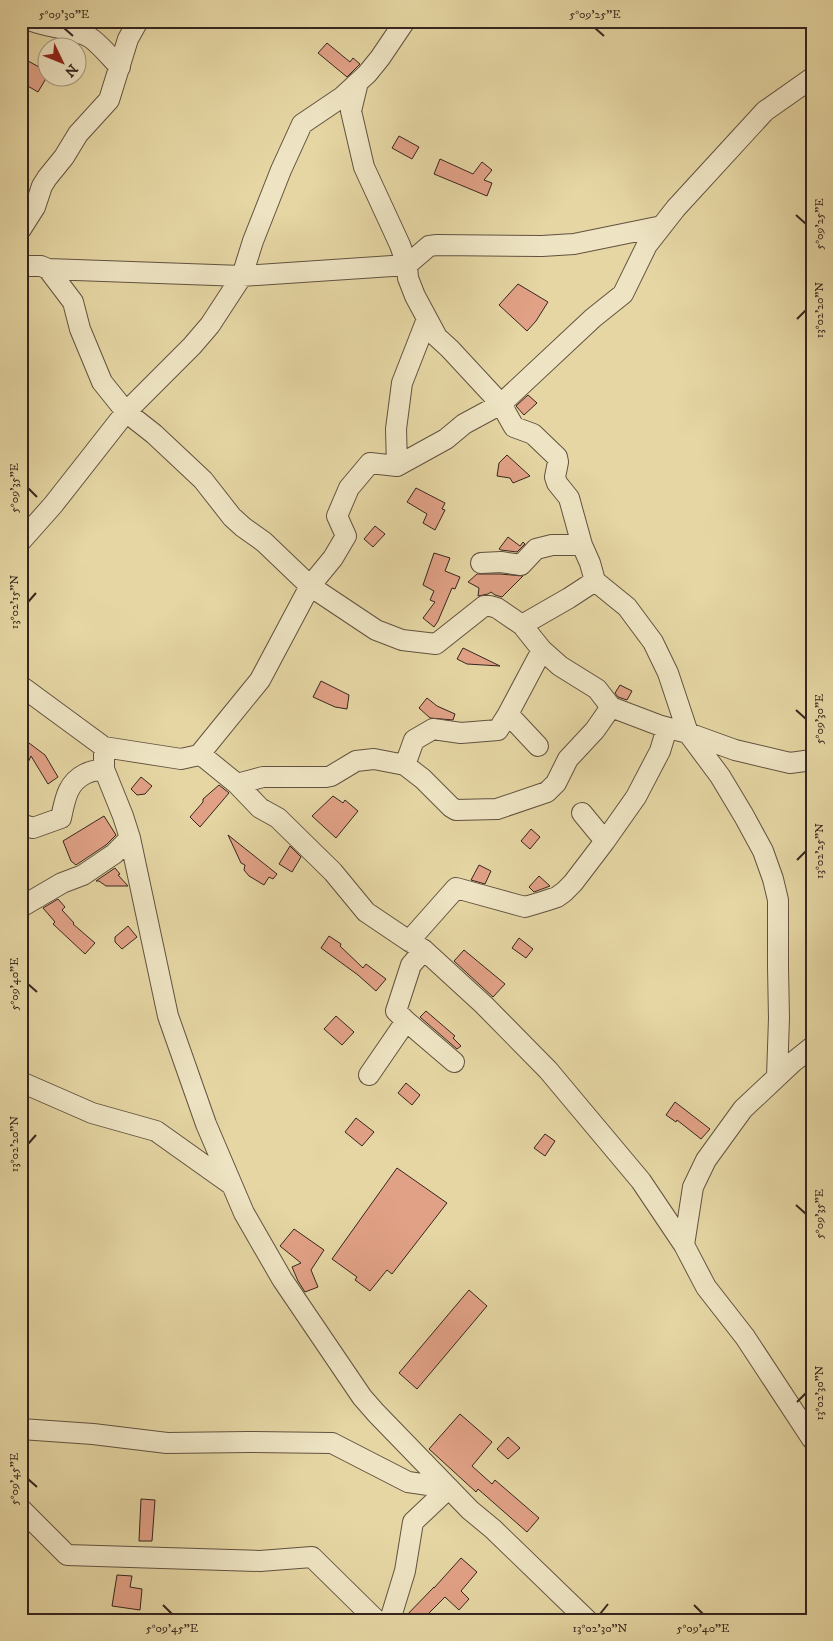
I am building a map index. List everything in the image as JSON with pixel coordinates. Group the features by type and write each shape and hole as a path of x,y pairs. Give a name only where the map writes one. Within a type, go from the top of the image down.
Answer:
{"street":[{"path":"32,21 44,26 52,26 90,37 120,67"},
{"path":"21,229 34,207 47,178 64,158 78,134 109,100 128,39 138,21"},
{"path":"21,542 53,505 126,412 192,346 210,325 242,276 253,241 299,128 306,120 342,97 376,64 405,21"},
{"path":"199,756 260,680 295,618 310,586 333,558 346,536 337,516 350,488 370,463 396,466 446,439 464,424 501,404 593,318 624,294 647,245 676,208 765,111 812,78"},
{"path":"358,82 351,111 364,168 400,245 407,264 408,278 427,319 437,337 501,404 514,427 533,434 557,457 557,483 569,498 594,581 627,607 653,642 668,673 688,733 720,776 763,851 778,900 780,1018 776,1077"},
{"path":"21,266 42,266 48,269 242,276 407,264 429,246 437,245 542,246 574,244 662,226"},
{"path":"48,269 73,302 80,329 102,382 126,412 154,434 203,480 242,527 264,542 310,586 376,630 406,641 436,644 484,606 497,608 522,625 542,650 560,666 597,689 611,707 735,750 790,763 812,760"},
{"path":"396,466 396,429 402,384 427,319"},
{"path":"481,563 502,562 521,566 536,549 552,544 582,544"},
{"path":"522,625 594,581"},
{"path":"405,765 414,740 434,728 461,733 498,730 542,650"},
{"path":"21,686 30,703 104,747 181,759 199,756 205,758 237,784 260,808 278,818 333,872 366,912 416,946 484,1005 548,1070 641,1181 684,1245 706,1287 745,1337 812,1439"},
{"path":"237,784 263,777 326,777 356,761 374,759 405,765 456,810 502,807 547,792 556,783 568,759 594,730 611,707"},
{"path":"508,714 538,746"},
{"path":"454,1062 406,1021 396,1010 416,946 456,888 525,907 557,897 573,883 606,841 636,797 660,751 667,728"},
{"path":"104,747 104,769 130,838 168,1016 206,1124 244,1213 282,1279 362,1397 470,1510 493,1529 587,1620"},
{"path":"21,824 33,828 61,818 68,790 74,782 85,774 104,769"},
{"path":"582,814 606,841"},
{"path":"21,907 62,883 83,875 114,854 130,838"},
{"path":"369,1075 406,1021"},
{"path":"684,1245 693,1187 706,1160 744,1109 776,1077 812,1047"},
{"path":"21,1082 92,1113 156,1131 232,1185"},
{"path":"21,1429 93,1434 168,1444 248,1442 332,1443 408,1482 449,1488"},
{"path":"390,1620 405,1572 414,1522 449,1488"},
{"path":"21,1509 67,1555 260,1561 312,1557 376,1620"}],"building":[{"path":"327,43 350,62 353,58 360,64 347,77 318,53"},
{"path":"21,57 38,66 38,88 40,88 38,92 21,82"},
{"path":"399,136 419,147 412,159 392,148"},
{"path":"440,159 473,174 482,162 492,170 484,180 492,183 487,196 434,174"},
{"path":"518,284 548,302 527,331 499,305"},
{"path":"528,395 537,403 524,415 516,406"},
{"path":"507,455 530,476 513,483 510,478 497,476 499,463"},
{"path":"416,488 445,503 442,509 445,510 435,530 423,523 427,514 407,502"},
{"path":"375,526 385,534 373,547 364,539"},
{"path":"508,537 520,546 523,542 525,544 517,552 499,549"},
{"path":"434,553 450,558 445,571 460,577 455,589 452,588 434,627 423,618 435,602 430,600 434,591 423,585"},
{"path":"477,574 523,576 502,597 491,592 478,596 479,588 468,582"},
{"path":"463,648 500,666 467,664 457,659"},
{"path":"321,681 349,695 347,709 335,707 313,697"},
{"path":"620,685 632,691 627,700 618,697 615,693"},
{"path":"427,698 437,706 455,714 453,720 430,718 419,708"},
{"path":"21,737 45,755 58,777 48,784 31,756 21,778"},
{"path":"141,777 152,786 145,794 137,795 131,789"},
{"path":"219,785 229,793 200,827 190,817 203,802 203,799"},
{"path":"333,796 343,803 345,800 358,811 336,838 312,816"},
{"path":"104,816 116,835 106,845 76,865 71,861 63,841"},
{"path":"531,829 540,837 530,849 521,841"},
{"path":"228,835 277,874 273,879 269,877 264,885 249,876 244,870 245,865 241,863"},
{"path":"290,846 301,857 292,872 279,864"},
{"path":"479,865 491,871 485,884 471,880"},
{"path":"115,868 120,874 118,875 128,886 106,886 96,881"},
{"path":"539,876 550,886 534,892 529,887"},
{"path":"58,899 65,907 62,910 73,924 95,943 85,954 53,924 55,922 43,908"},
{"path":"128,926 137,937 122,949 115,942 115,937"},
{"path":"329,936 341,944 340,946 363,968 366,964 386,979 376,991 358,975 321,948"},
{"path":"519,938 533,949 526,958 512,948"},
{"path":"464,950 505,984 493,997 454,961"},
{"path":"426,1011 455,1036 453,1038 461,1046 457,1049 420,1017"},
{"path":"336,1016 354,1032 342,1045 324,1029"},
{"path":"406,1083 420,1095 412,1105 398,1093"},
{"path":"675,1102 710,1129 701,1139 677,1120 676,1122 666,1115"},
{"path":"356,1118 374,1132 362,1146 345,1132"},
{"path":"545,1134 555,1141 545,1156 534,1148"},
{"path":"397,1168 447,1203 392,1274 387,1270 370,1291 355,1280 357,1277 332,1259"},
{"path":"294,1229 324,1250 311,1270 318,1287 305,1292 292,1267 301,1263 280,1246"},
{"path":"469,1290 487,1306 417,1389 399,1373"},
{"path":"460,1414 492,1442 472,1466 492,1484 495,1480 539,1518 527,1532 478,1489 476,1492 429,1449"},
{"path":"508,1437 520,1448 508,1459 497,1449"},
{"path":"141,1499 155,1500 152,1541 139,1541"},
{"path":"461,1558 477,1572 461,1591 469,1599 459,1610 445,1597 422,1620 402,1620 434,1588"},
{"path":"117,1575 132,1576 130,1587 142,1589 140,1610 112,1606"}]}
